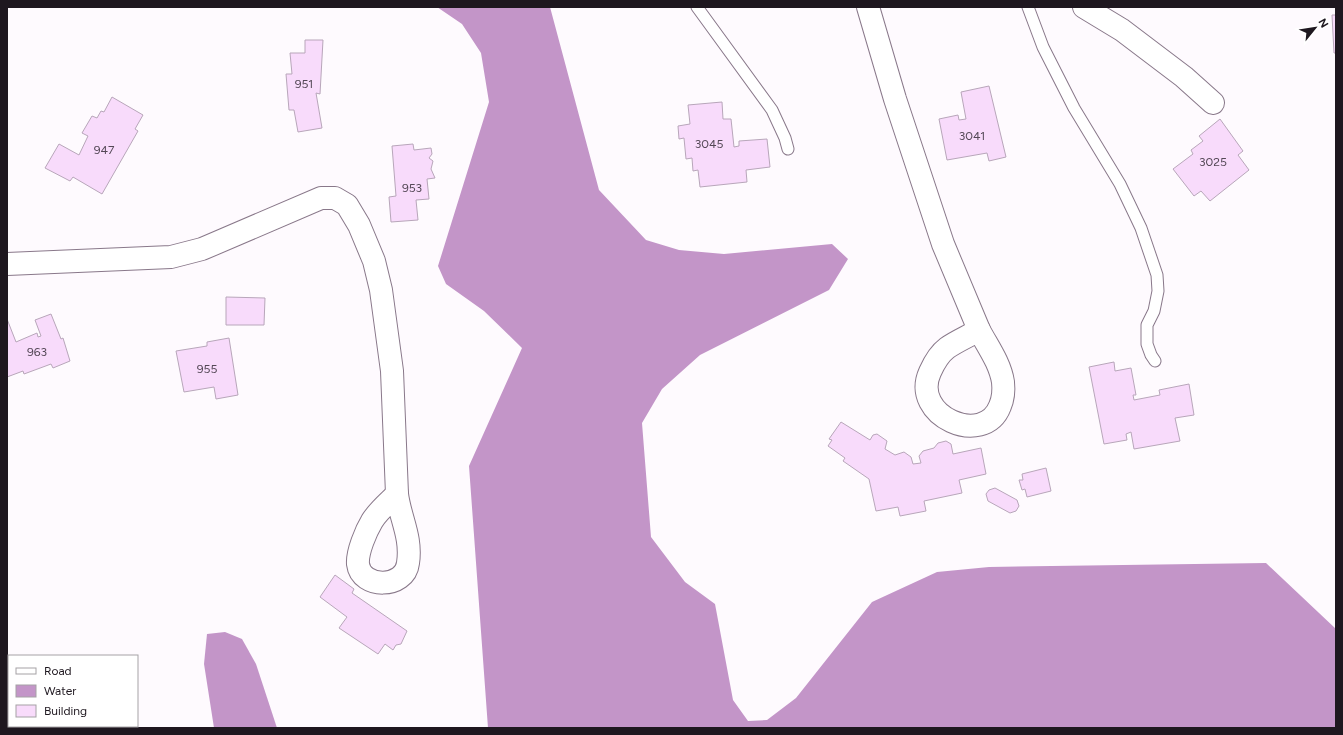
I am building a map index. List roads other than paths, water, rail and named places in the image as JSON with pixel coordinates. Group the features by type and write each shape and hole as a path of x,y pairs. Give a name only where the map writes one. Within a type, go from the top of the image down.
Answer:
{"street":[{"path":"868,7 895,100 941,237 979,330"},
{"path":"1084,7 1122,30 1184,77 1213,103"},
{"path":"7,264 171,257 202,249 321,198 335,198 347,205 359,224 374,261 381,290 392,370 397,494"}],"lane":[{"path":"698,7 772,110 785,138 788,150"},
{"path":"1028,7 1043,47 1070,102 1120,184 1141,228 1157,275 1158,291 1154,311 1146,325 1147,344 1155,361"}],"water":[{"path":"437,7 550,7 599,190 646,240 679,250 724,254 832,244 848,259 829,290 700,355 662,389 642,423 651,537 685,582 715,604 733,700 748,721 767,720 796,698 872,602 937,572 989,567 1266,563 1336,629 1336,728 488,728 469,466 522,348 484,311 446,284 438,266 489,102 481,53 462,24"},
{"path":"225,632 242,639 256,664 277,728 214,728 204,664 207,634"}]}
